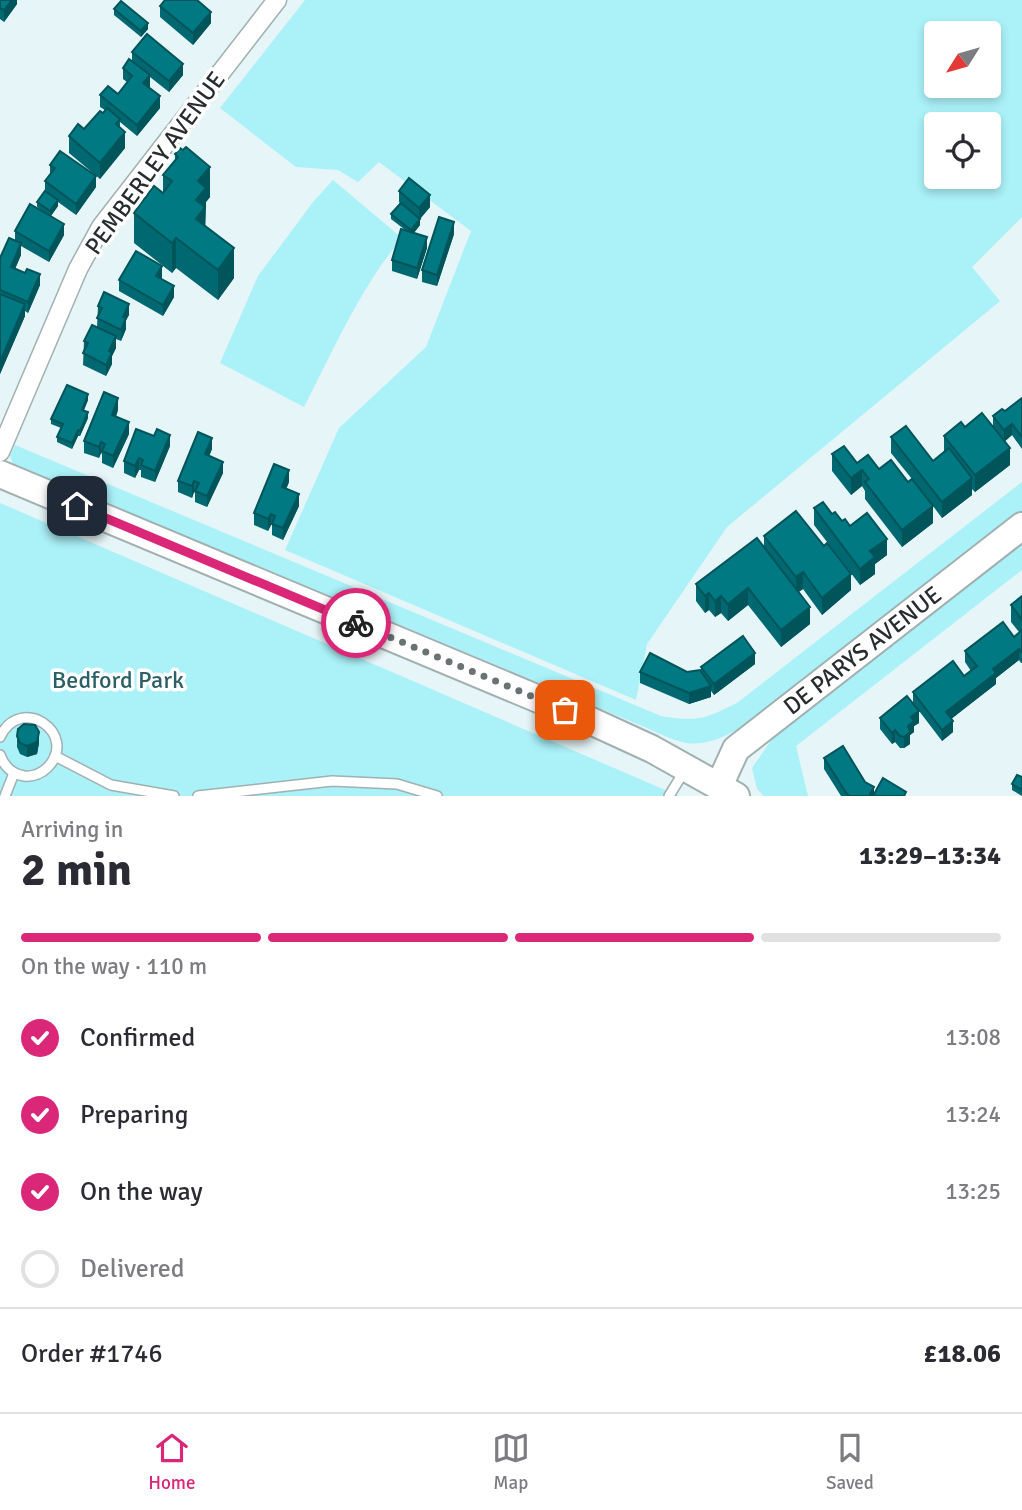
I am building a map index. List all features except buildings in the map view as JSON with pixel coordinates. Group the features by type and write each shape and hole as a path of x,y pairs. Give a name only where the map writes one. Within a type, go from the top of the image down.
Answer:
{"street":[{"name":"PEMBERLEY AVENUE","path":"0,452 78,269 101,227 277,0"},
{"path":"0,474 591,721 652,748 727,791"},
{"name":"DE PARYS AVENUE","path":"727,791 736,749 1022,526"}],"lane":[{"path":"0,735 14,720 34,718 50,728 55,737 55,756 43,772 24,776 7,768 0,755"},
{"path":"55,756 111,785 174,796"},
{"path":"669,796 686,768"},
{"path":"5,796 14,773"},
{"path":"198,796 332,781 397,785 437,796"}],"green space":[{"path":"305,0 1022,0 1022,217 972,267 1000,301 727,527 647,644 636,700 285,550 339,428 426,347 471,231 379,162 358,182 338,170 296,167 220,108"},
{"path":"333,180 402,238 360,298 304,407 220,363 258,276 313,202"},
{"path":"15,445 661,716 684,719 709,716 737,703 1022,482 1022,512 771,708 718,739 694,743 669,738 13,464 10,456"},
{"name":"Bedford Park","path":"0,503 679,796 0,796"},
{"path":"1022,543 1022,570 796,746 808,796 764,796 757,789 752,768 777,732"}],"way so far":[{"path":"356,623 565,710"}],"route":[{"path":"77,506 356,623"}]}
